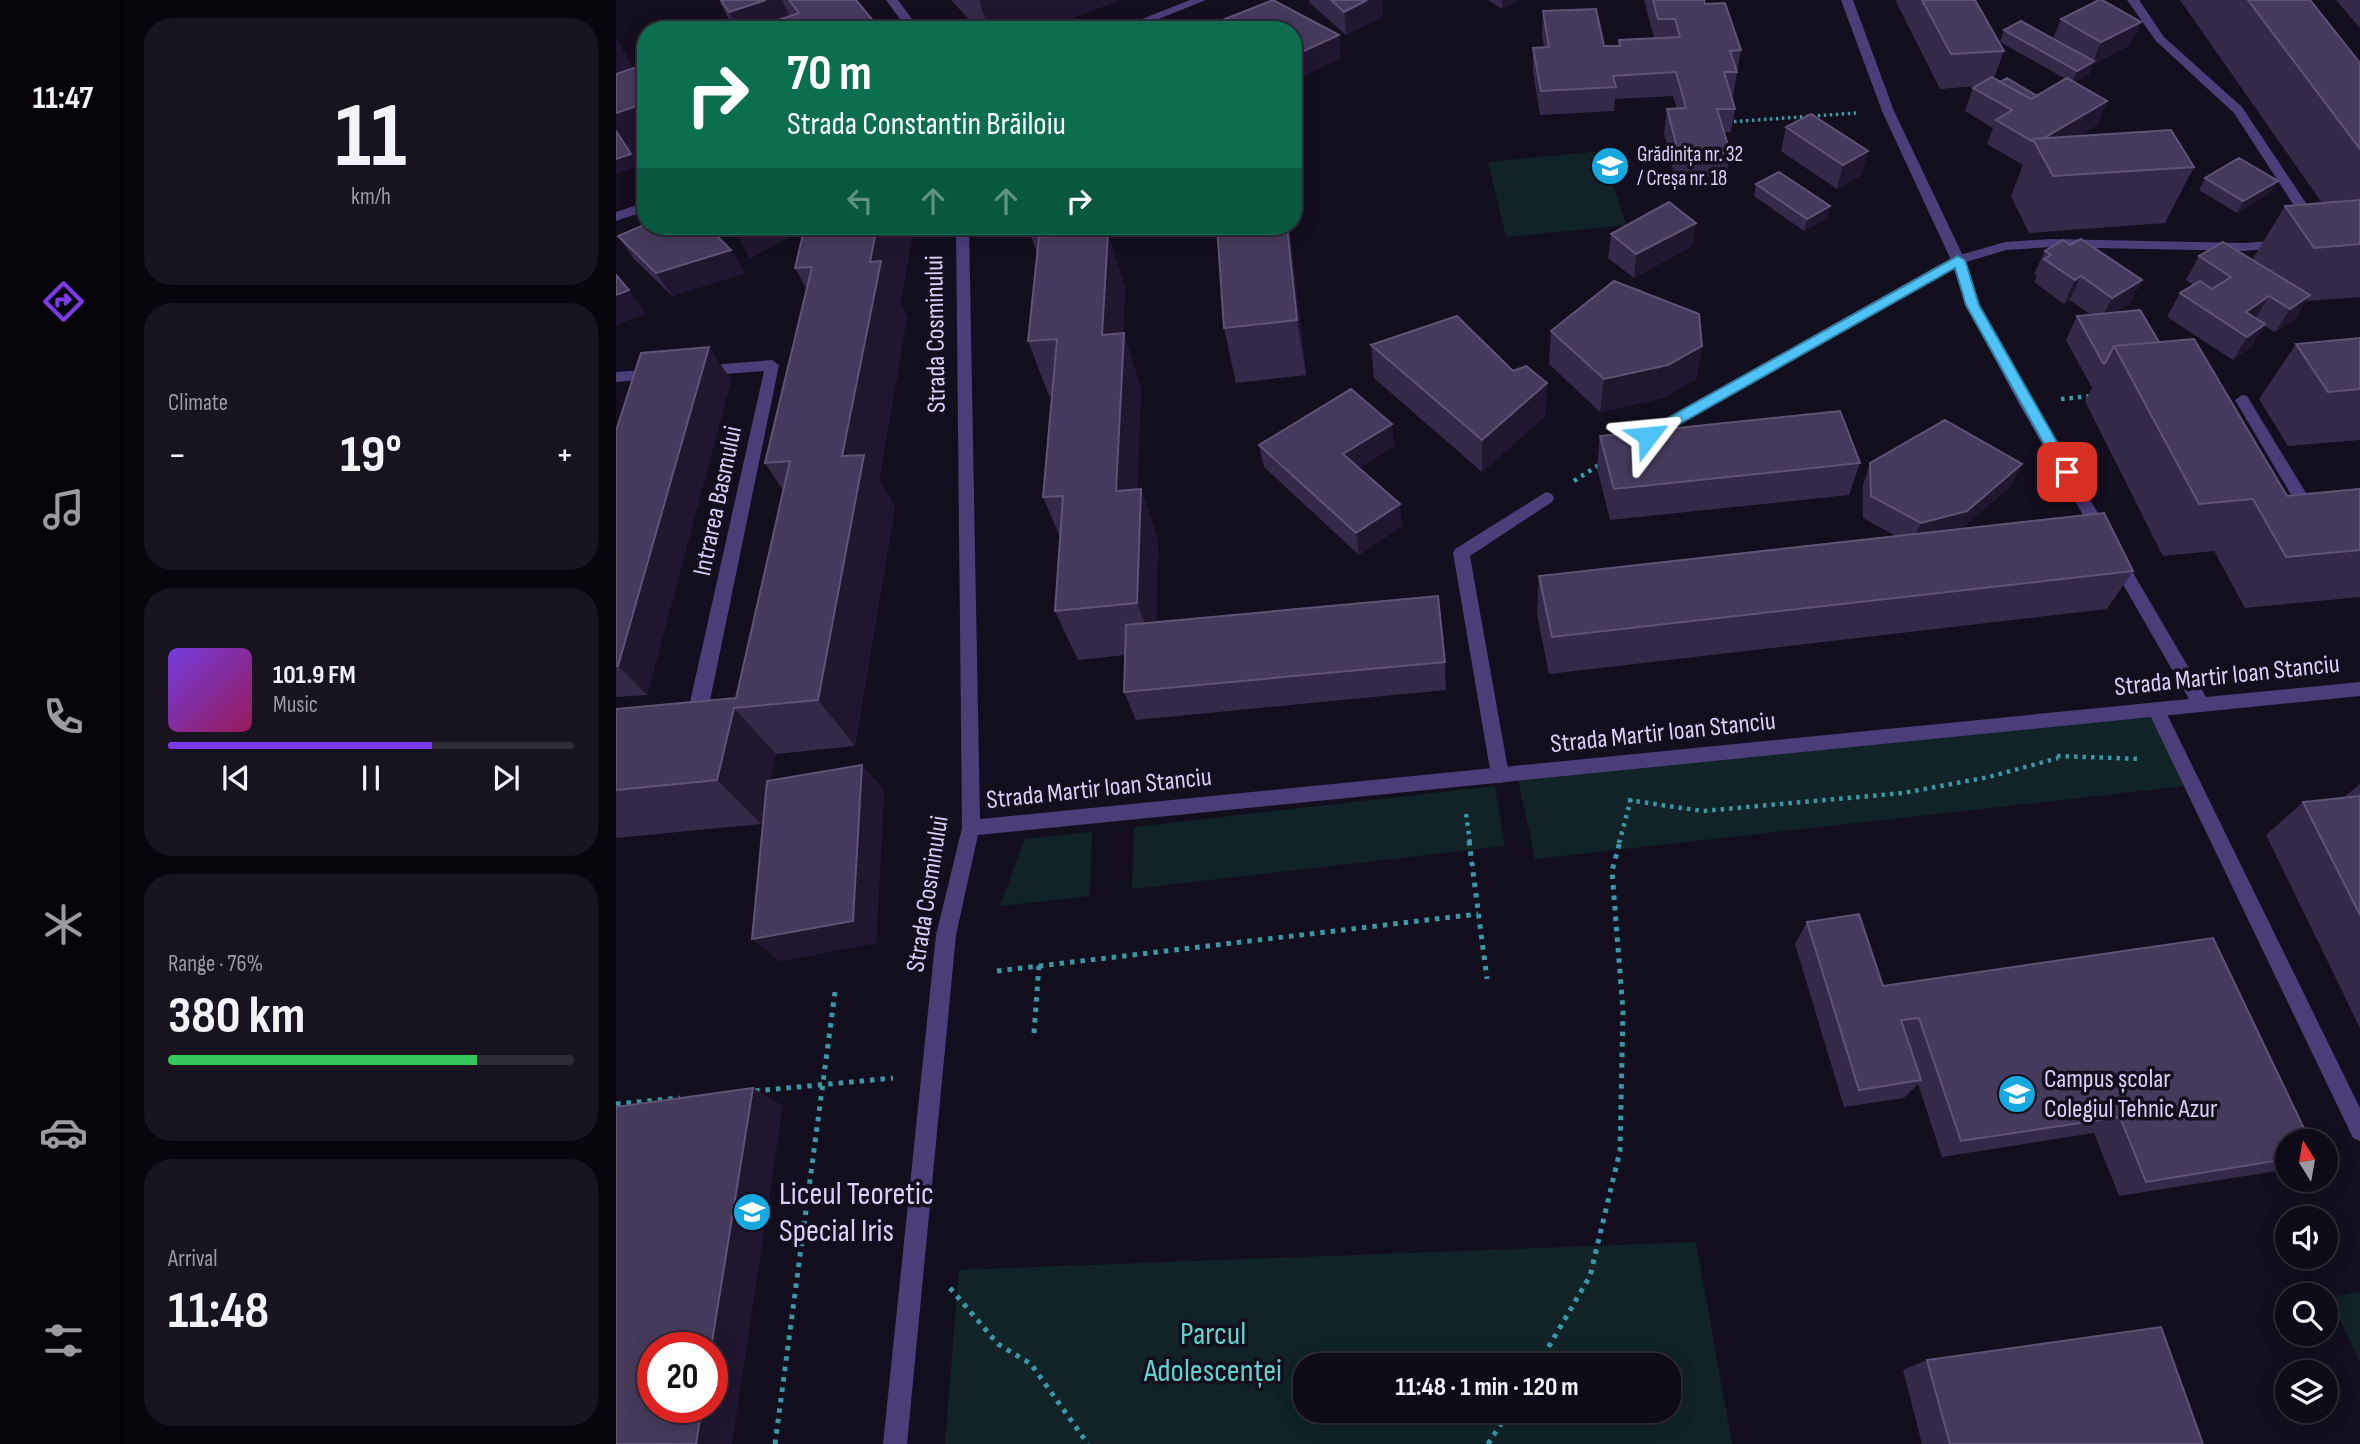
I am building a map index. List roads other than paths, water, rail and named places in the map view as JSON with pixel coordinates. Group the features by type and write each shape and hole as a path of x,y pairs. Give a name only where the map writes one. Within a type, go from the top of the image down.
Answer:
{"street":[{"path":"892,0 907,21"},
{"path":"1144,21 1200,0"},
{"path":"1847,0 1888,111 1958,260 1973,305 2025,402 2202,705"},
{"path":"2133,0 2160,39 2238,110 2324,240"},
{"path":"616,217 637,209"},
{"name":"Strada Cosminului","path":"895,1444 946,935 971,828 962,235"},
{"path":"1625,448 1958,260 2005,246 2051,243 2243,247 2297,243"},
{"name":"Intrarea Basmului","path":"616,376 772,365 698,720 684,722"},
{"path":"2242,400 2302,499 2360,494"},
{"path":"1500,775 1461,553 1546,498"},
{"name":"Strada Martir Ioan Stanciu","path":"971,828 2360,689"},
{"path":"2156,709 2360,1131"}],"place":[{"name":"Grădinița nr. 32 / Creșa nr. 18","path":"1610,166"},
{"name":"Campus școlar Colegiul Tehnic Azur","path":"2017,1094"},
{"name":"Liceul Teoretic Special Iris","path":"752,1212"}],"park label":[{"name":"Parcul Adolescenței","path":"1213,1352"}]}
